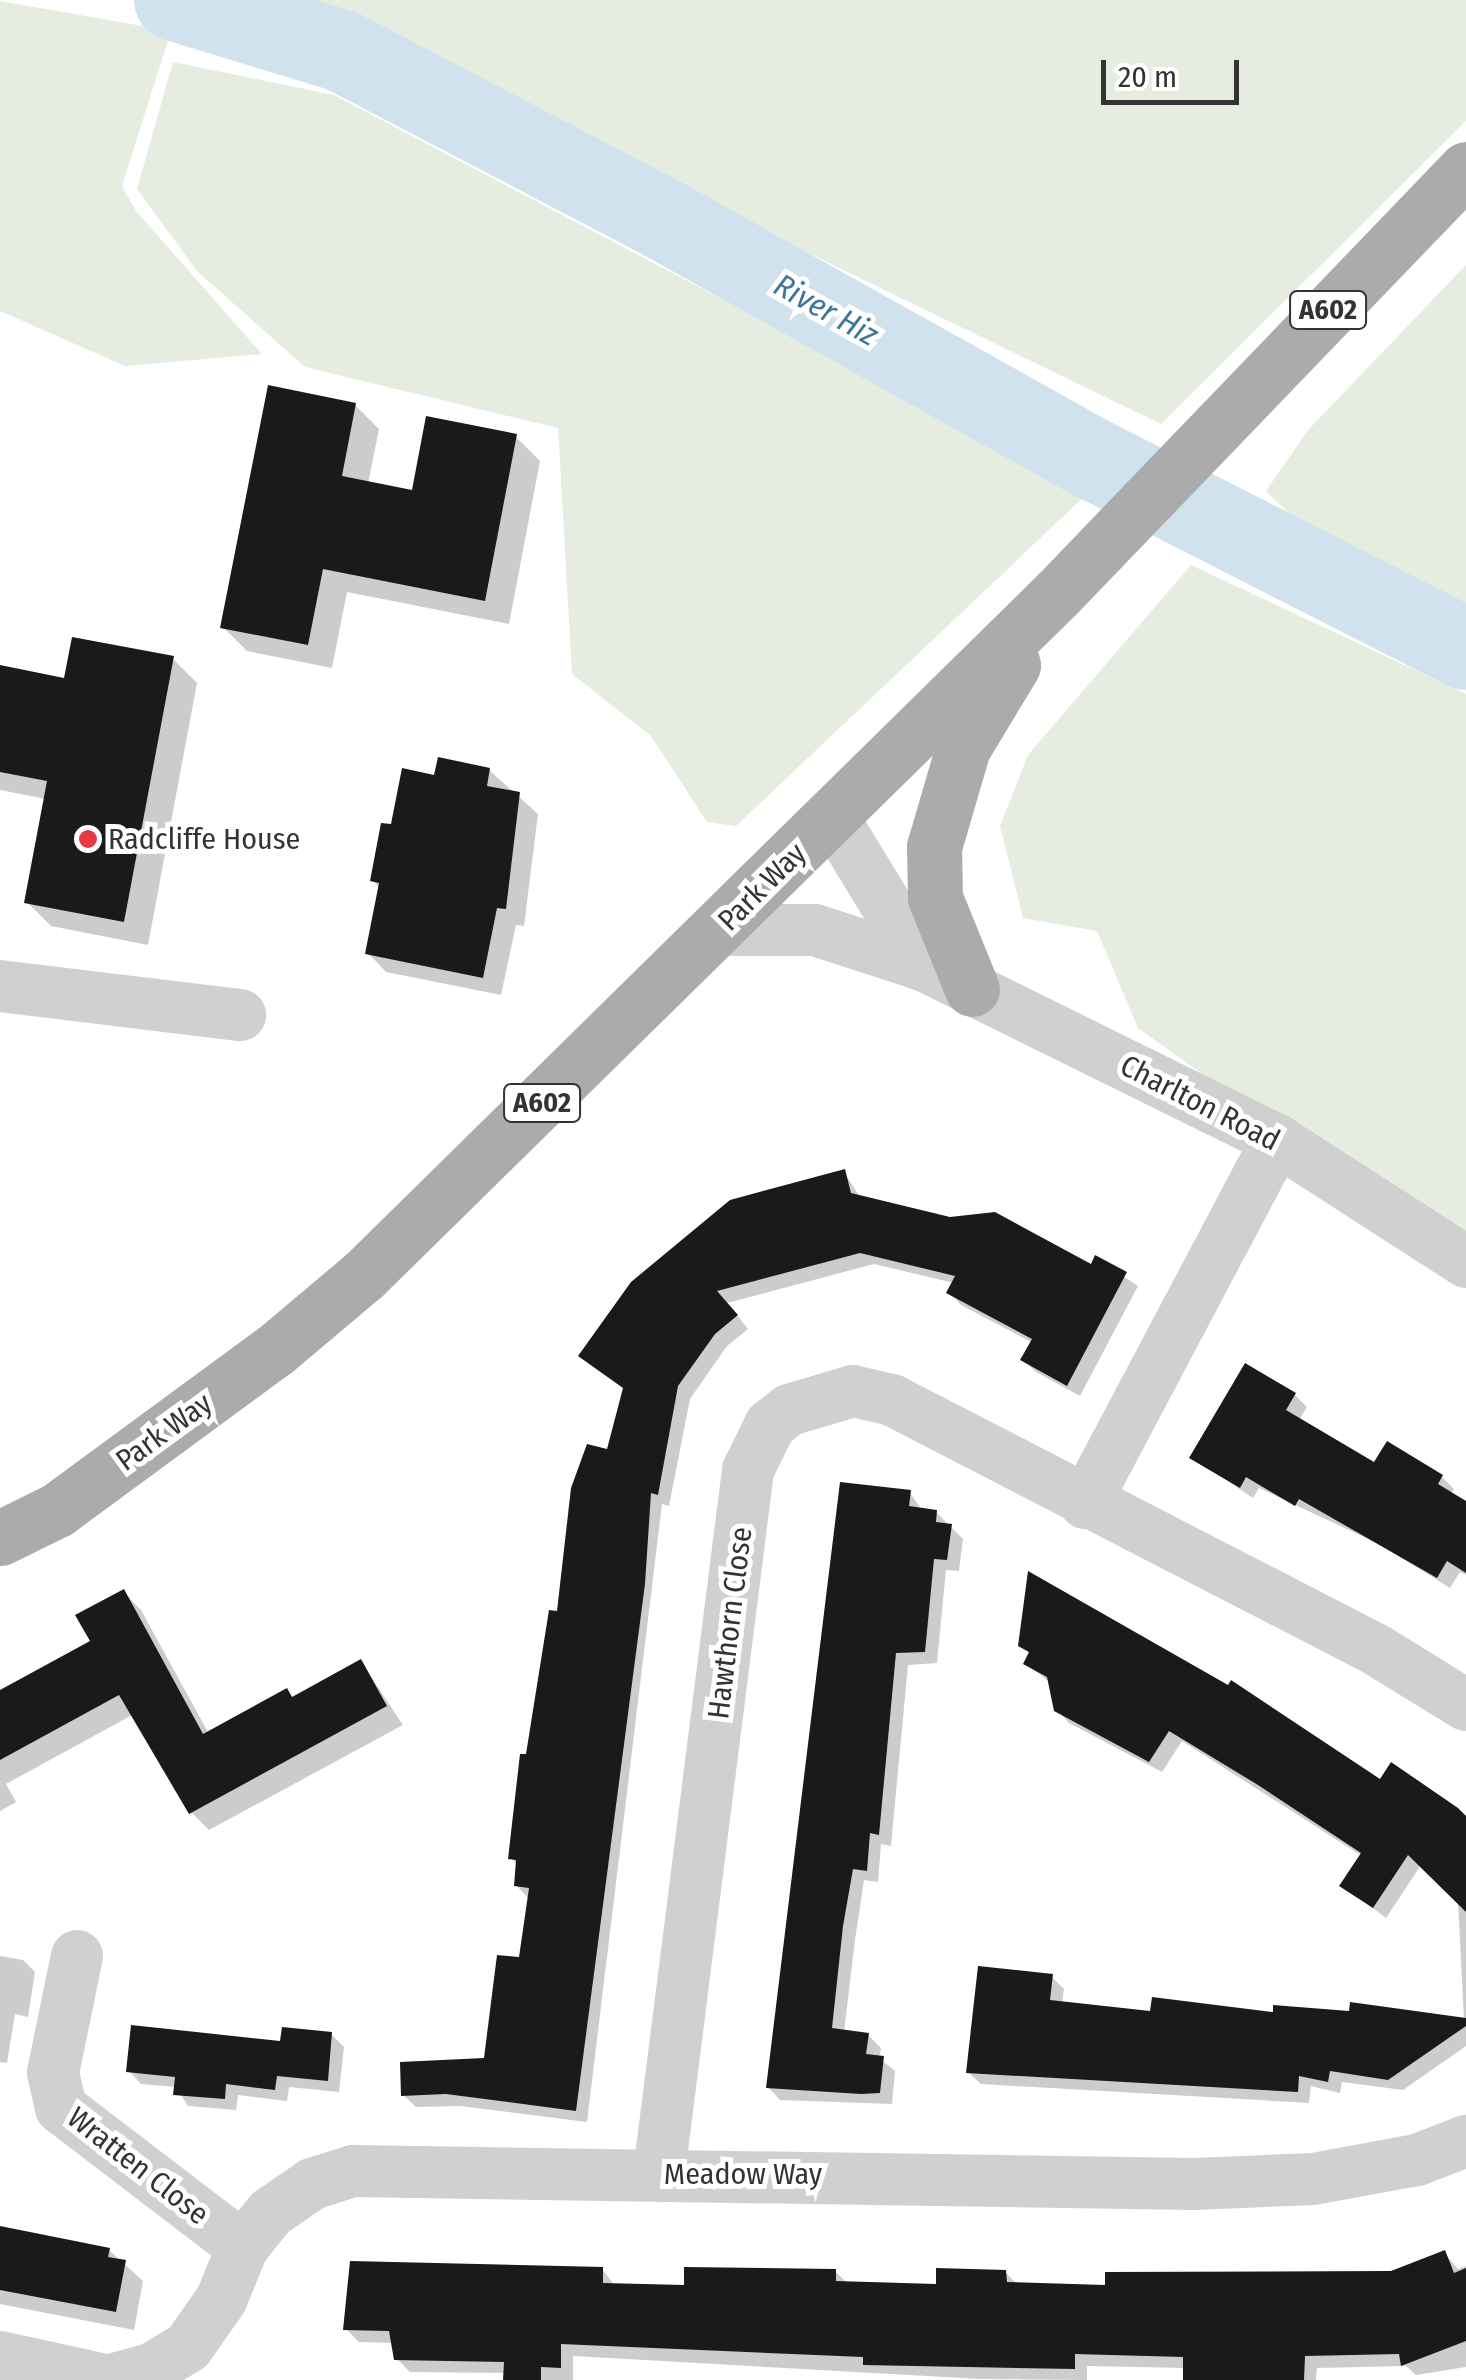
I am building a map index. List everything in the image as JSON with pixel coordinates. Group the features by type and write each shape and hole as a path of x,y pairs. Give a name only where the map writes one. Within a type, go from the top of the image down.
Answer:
{"main road":[{"name":"Park Way","path":"0,1538 57,1510 275,1350 364,1275 1057,594 1466,169"},
{"path":"972,989 935,898 934,847 945,792 964,748 1057,594"}],"street":[{"path":"832,816 924,965"},
{"name":"Charlton Road","path":"718,930 815,930 924,965 1277,1140 1466,1262"},
{"path":"0,986 240,1014"},
{"path":"1085,1503 1277,1140"},
{"name":"Hawthorn Close","path":"659,2174 748,1470 770,1425 810,1400 869,1392 1375,1649 1466,1705"},
{"name":"Wratten Close","path":"77,1956 53,2073 60,2108 242,2247"},
{"name":"Meadow Way","path":"0,2357 108,2380 152,2369 188,2346 222,2300 242,2247 292,2196 354,2171 1234,2183 1312,2180 1417,2160 1466,2141"}],"shaded area":[{"path":"274,0 1466,0 1466,121 1161,424 802,250 359,16"},
{"path":"0,1 171,31 122,186 136,211 262,354 125,366 0,311"},
{"path":"173,62 334,95 1089,492 736,826 707,822 651,736 572,674 558,428 305,367 197,271 137,189"},
{"path":"1466,265 1466,615 1316,539 1266,491 1308,430"},
{"path":"1191,565 1466,694 1466,1240 1287,1135 1138,1028 1097,931 1023,918 1000,826 1028,755"}],"building":[{"path":"268,385 356,403 342,476 412,490 426,416 517,434 485,601 323,569 308,645 220,628"},
{"name":"Radcliffe House","path":"72,637 174,656 124,922 24,903 47,781 0,772 0,665 64,678"},
{"path":"438,757 490,768 487,786 520,792 506,909 497,908 483,978 365,954 379,883 370,881 381,823 391,824 402,768 434,775"},
{"path":"845,1169 851,1193 950,1217 995,1212 1091,1264 1095,1255 1127,1272 1067,1386 1020,1360 1032,1339 946,1293 955,1276 860,1253 717,1291 738,1315 715,1334 678,1386 658,1495 651,1493 645,1584 576,2111 446,2094 401,2096 400,2062 484,2058 497,1955 519,1957 529,1888 514,1886 516,1860 508,1859 520,1754 526,1754 549,1610 557,1611 571,1488 587,1444 607,1449 623,1388 578,1356 631,1282 730,1200"},
{"path":"1245,1363 1296,1393 1286,1410 1374,1462 1387,1441 1443,1475 1438,1484 1466,1501 1466,1573 1447,1561 1437,1578 1299,1499 1295,1506 1246,1477 1240,1488 1189,1458"},
{"path":"840,1482 911,1490 909,1506 937,1510 936,1522 952,1524 947,1560 934,1559 925,1652 896,1653 879,1835 870,1833 867,1871 853,1869 843,1926 832,2028 869,2033 866,2054 884,2056 880,2093 861,2094 766,2088"},
{"path":"1028,1571 1228,1685 1231,1680 1380,1779 1391,1762 1458,1808 1466,1816 1466,1912 1408,1855 1373,1908 1339,1886 1361,1853 1258,1785 1169,1731 1149,1762 1054,1711 1047,1677 1023,1664 1029,1652 1018,1646"},
{"path":"124,1589 203,1734 287,1688 292,1697 361,1659 387,1706 189,1814 119,1695 0,1760 0,1690 90,1641 75,1615"},
{"path":"978,1966 1053,1974 1050,2000 1150,2011 1152,1997 1273,2012 1273,2005 1349,2011 1350,2002 1466,2018 1466,2026 1388,2080 1330,2071 1328,2082 1299,2076 1298,2092 966,2073"},
{"path":"131,2025 280,2041 282,2027 332,2032 328,2081 277,2076 275,2090 226,2084 225,2099 173,2095 175,2077 126,2072"},
{"path":"0,2226 110,2248 108,2257 126,2260 116,2312 0,2290"},
{"path":"1445,2250 1454,2273 1466,2268 1466,2341 1401,2366 1399,2354 1305,2356 1304,2380 1183,2380 1183,2357 1075,2354 1075,2369 863,2365 863,2357 561,2344 561,2368 541,2367 541,2380 503,2380 504,2362 394,2360 389,2331 343,2330 350,2261 603,2267 603,2283 684,2285 684,2267 836,2269 836,2281 936,2284 936,2268 1006,2270 1007,2282 1105,2285 1105,2272 1391,2271"}],"waterway":[{"name":"River Hiz","path":"175,0 342,51 665,220 1095,460 1466,649"}],"place":[{"name":"Radcliffe House","path":"88,839"}]}
